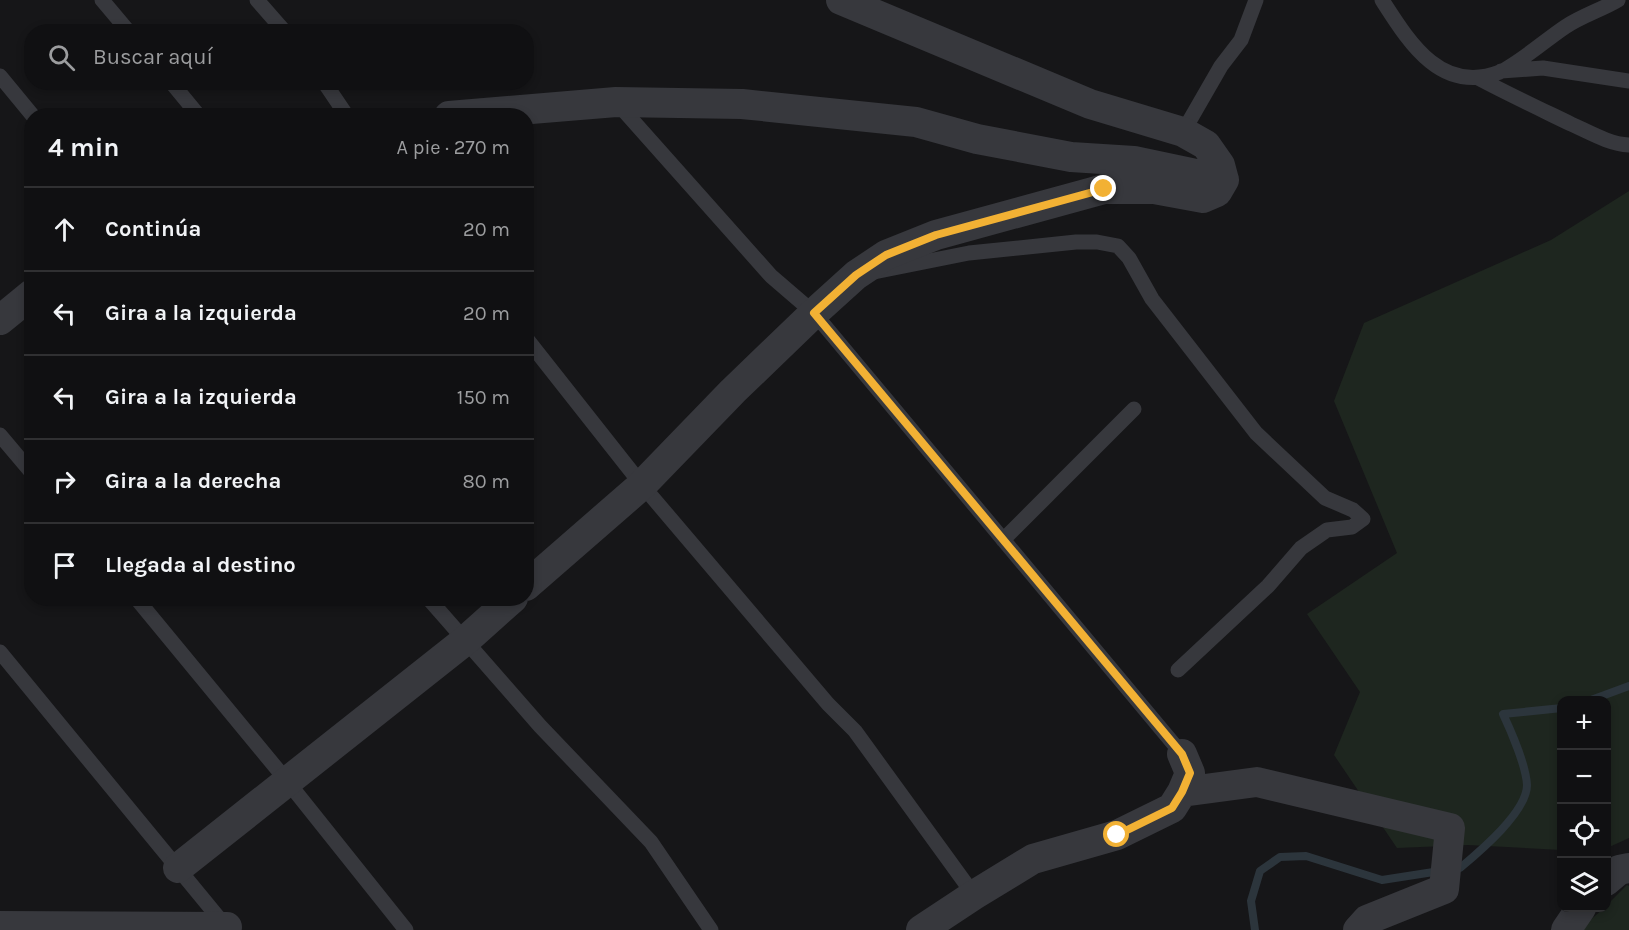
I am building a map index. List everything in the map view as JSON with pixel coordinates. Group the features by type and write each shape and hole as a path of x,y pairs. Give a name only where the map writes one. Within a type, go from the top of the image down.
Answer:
{"street":[{"path":"534,579 642,485 733,391 814,313 856,275 886,255 936,235 1104,189 1154,189 1203,198 1217,192 1224,180 1220,165 1206,145 1183,132 1090,104 841,0"},
{"path":"534,109 616,102 742,104 916,122 989,142 1071,157 1134,161 1224,180"},
{"path":"0,320 24,300"},
{"path":"178,868 466,640 504,606"},
{"path":"921,930 1033,858 1117,835 1172,808 1190,773 1182,754"},
{"path":"1182,792 1257,782 1450,828 1444,888 1367,920 1358,930"},
{"path":"1611,877 1619,870 1629,868"},
{"path":"1566,930 1578,912"},
{"path":"0,926 228,929"}],"lane":[{"path":"102,0 122,24"},
{"path":"257,0 278,24"},
{"path":"1183,132 1221,66 1241,40 1256,0"},
{"path":"1382,0 1426,60 1441,70 1460,76 1478,78 1601,138 1629,145"},
{"path":"1501,71 1568,26 1618,0"},
{"path":"1478,78 1501,71 1543,68 1629,81"},
{"path":"0,76 26,108"},
{"path":"178,90 192,108"},
{"path":"329,90 342,108"},
{"path":"616,102 771,276 814,313 1182,754"},
{"path":"856,275 969,253 1076,242 1097,242 1118,246 1130,258 1152,299 1256,433 1325,498 1353,510 1363,519 1352,527 1327,531 1301,548 1268,586 1178,670"},
{"path":"534,348 642,485 828,704 855,731 974,895"},
{"path":"1003,540 1134,409"},
{"path":"0,435 24,464"},
{"path":"143,606 406,930"},
{"path":"435,606 540,726 651,842 711,930"},
{"path":"0,652 228,929"}],"shaded area":[{"path":"1629,191 1629,838 1611,846 1611,696 1557,696 1557,850 1468,845 1397,848 1334,755 1360,692 1307,614 1397,553 1334,401 1364,323 1551,240"},
{"path":"1627,885 1629,886 1629,930 1579,930 1599,912 1611,912 1611,901"}],"waterway":[{"path":"1602,696 1629,686"},
{"path":"1452,869 1460,868 1490,842 1511,819 1525,796 1527,785 1524,768 1503,714 1557,709"},
{"path":"1255,930 1251,901 1260,871 1280,857 1306,856 1382,880 1440,871"}],"route":[{"path":"1104,189 936,235 886,255 856,275 814,313 1182,754 1190,773 1172,808 1117,835"}]}
